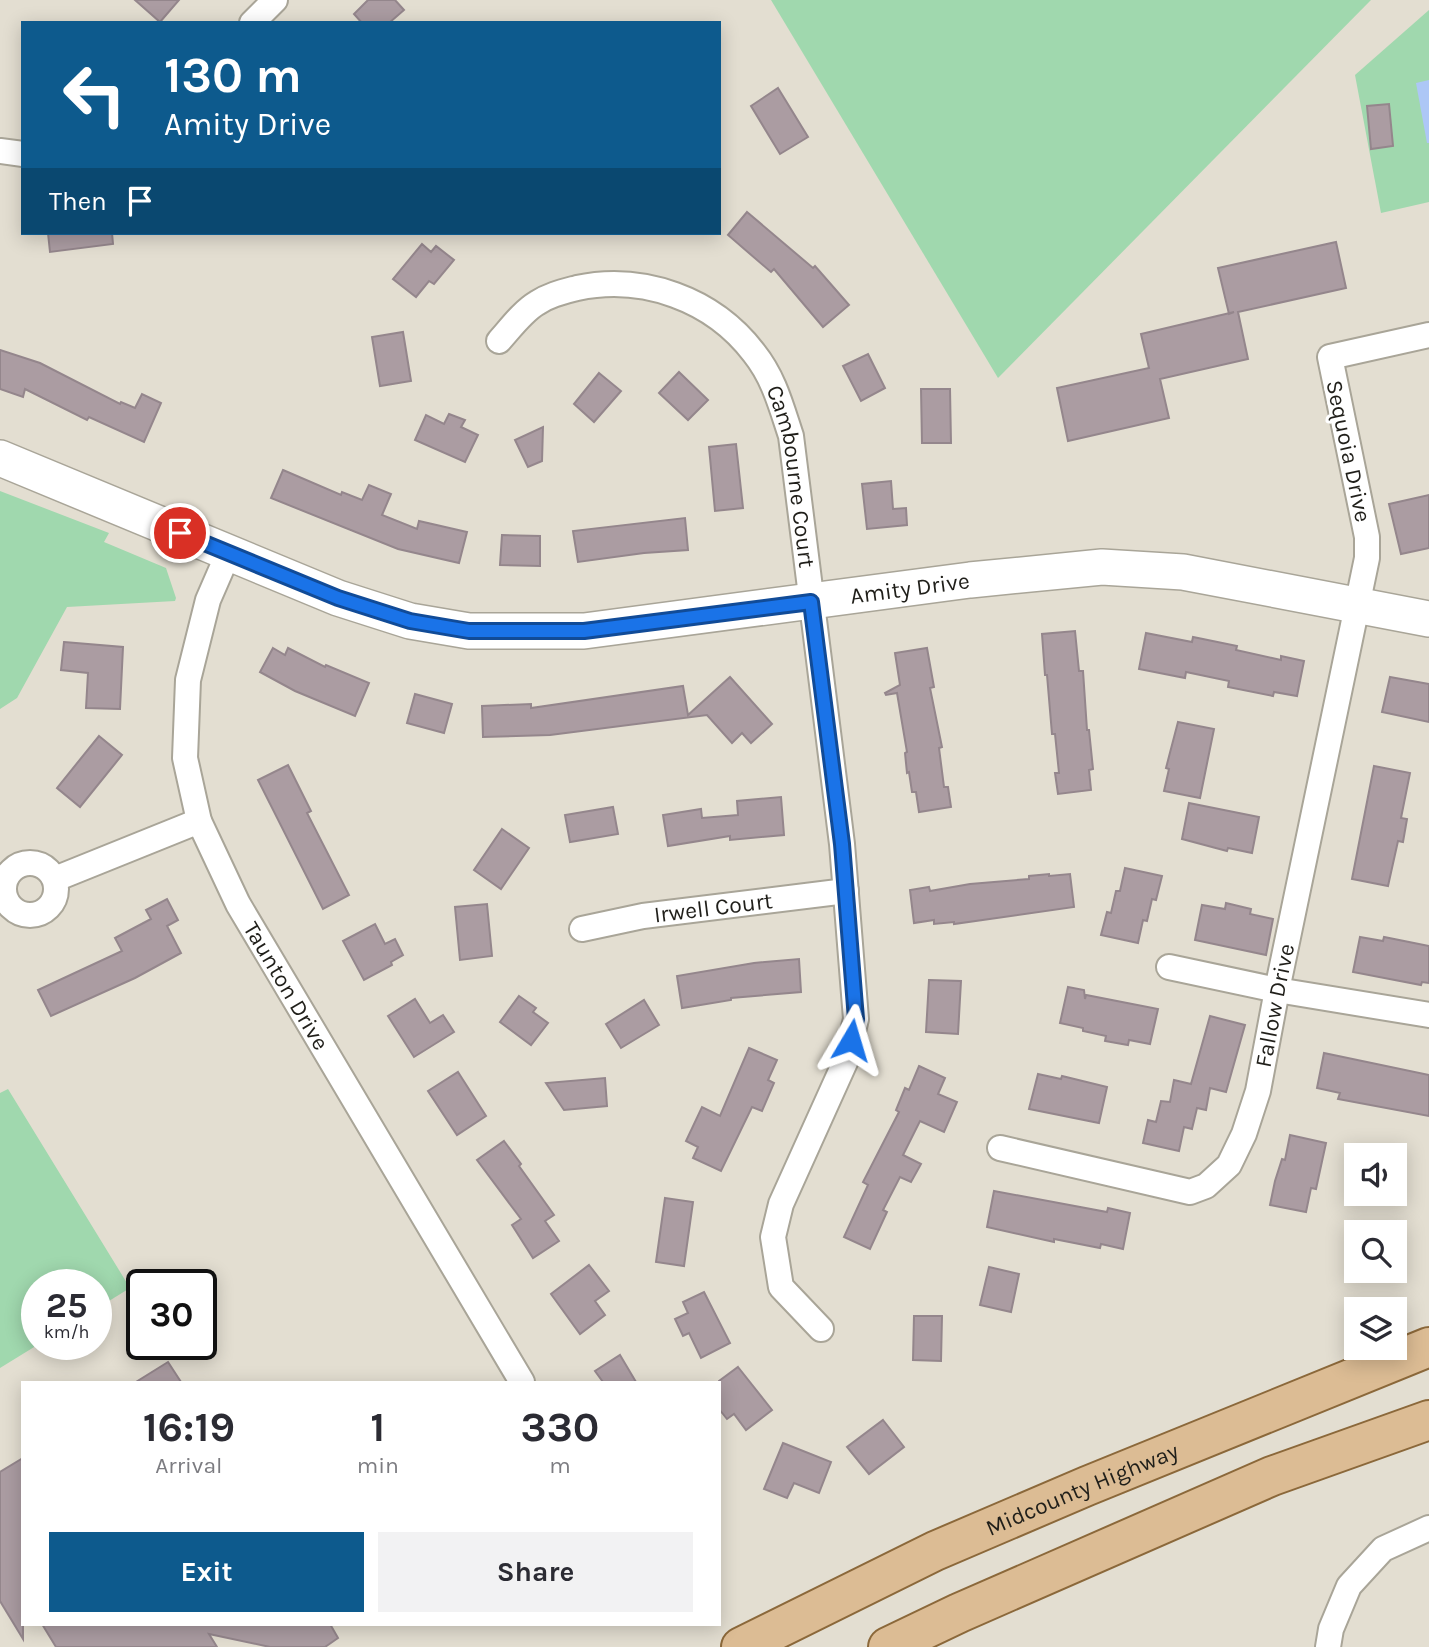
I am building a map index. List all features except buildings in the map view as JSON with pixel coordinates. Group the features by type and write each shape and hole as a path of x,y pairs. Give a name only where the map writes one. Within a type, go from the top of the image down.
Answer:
{"main road":[{"name":"Midcounty Highway","path":"741,1647 935,1551 1429,1347"},
{"path":"888,1647 959,1613 1272,1476 1429,1420"}],"street":[{"path":"254,21 275,0"},
{"path":"0,151 21,154"},
{"name":"Cambourne Court","path":"499,341 534,304 555,293 594,285 638,284 686,299 722,319 754,352 775,385 791,436 846,891 856,1019 846,1060 781,1204 773,1237 781,1287 821,1329"},
{"name":"Sequoia Drive","path":"1356,604 1367,558 1367,537 1330,357 1429,335"},
{"name":"Amity Drive","path":"0,458 338,598 410,621 469,631 584,631 970,579 1102,567 1183,572 1429,619"},
{"name":"Taunton Drive","path":"229,554 208,600 187,680 185,758 199,821 238,904 521,1381"},
{"name":"Fallow Drive","path":"1000,1148 1190,1192 1206,1186 1229,1166 1244,1134 1258,1091 1356,604"},
{"path":"55,878 199,821"},
{"name":"Irwell Court","path":"582,929 643,916 846,891"},
{"path":"1169,967 1277,990 1429,1015"},
{"path":"1328,1647 1331,1629 1349,1586 1383,1549 1429,1528"}],"green space":[{"path":"771,0 1371,0 998,378"},
{"path":"1429,10 1429,202 1381,213 1355,75"},
{"path":"0,491 109,533 104,542 166,568 176,598 175,601 67,607 17,698 0,709"},
{"path":"8,1089 126,1281 126,1290 112,1299 112,1269 21,1269 21,1355 0,1368 0,1093"}],"water":[{"path":"1429,80 1429,143 1427,143 1416,83"}],"route":[{"path":"180,533 338,598 410,621 469,631 584,631 811,602 842,844 856,1019 851,1040"}]}
